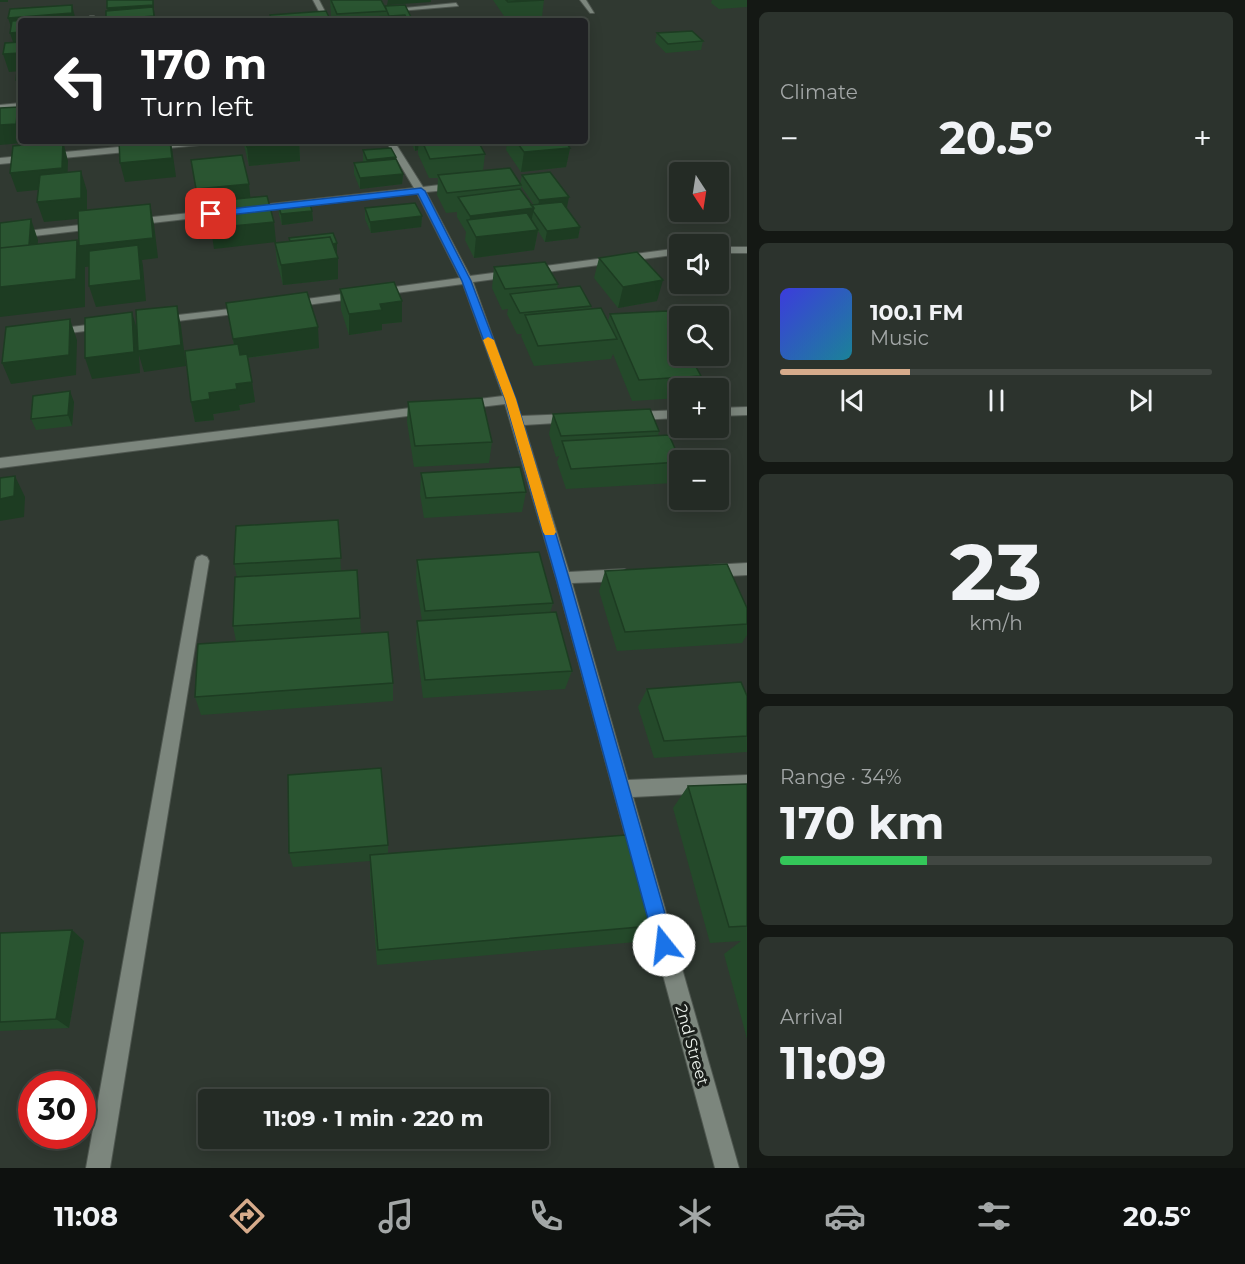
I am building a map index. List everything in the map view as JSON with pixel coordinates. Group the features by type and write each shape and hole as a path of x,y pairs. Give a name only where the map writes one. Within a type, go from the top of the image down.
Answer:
{"street":[{"path":"316,0 325,17 334,13"},
{"path":"584,0 592,12"},
{"path":"378,10 456,5"},
{"path":"0,107 18,105"},
{"path":"0,161 178,144"},
{"name":"2nd Street","path":"392,144 421,191 466,281 510,399 563,578 727,1168"},
{"path":"246,210 421,191 464,184"},
{"path":"129,223 234,211"},
{"path":"0,237 105,225"},
{"path":"729,250 747,250"},
{"path":"280,306 669,253"},
{"path":"151,321 256,309"},
{"path":"46,333 116,325"},
{"path":"0,463 510,399"},
{"path":"729,412 747,411"},
{"path":"621,416 669,414"},
{"path":"516,421 586,418"},
{"path":"98,1168 202,561"},
{"path":"695,572 747,569"},
{"path":"563,578 640,574"},
{"path":"621,789 747,783"}],"building":[{"path":"107,0 153,0 153,5 107,8"},
{"path":"331,0 381,0 387,11 337,14"},
{"path":"506,0 544,0 508,2"},
{"path":"72,5 72,13 8,18 10,9"},
{"path":"405,5 412,18 406,18 405,15 389,16 385,6"},
{"path":"153,7 154,16 106,18 106,11"},
{"path":"326,11 330,18 271,18 270,15"},
{"path":"405,15 406,18 360,18"},
{"path":"12,21 18,21 18,32 10,33"},
{"path":"692,31 703,41 668,44 657,33"},
{"path":"18,42 18,53 3,54 5,43"},
{"path":"18,107 16,124 0,125 0,108"},
{"path":"63,144 62,168 10,173 13,146"},
{"path":"119,144 170,144 172,158 120,163"},
{"path":"246,144 278,144 247,147"},
{"path":"423,144 480,144 485,154 430,159"},
{"path":"518,144 567,144 570,148 524,152"},
{"path":"391,148 396,157 367,160 363,150"},
{"path":"242,155 249,184 196,189 191,160"},
{"path":"396,159 403,174 360,178 354,163"},
{"path":"510,168 521,185 447,193 438,175"},
{"path":"81,171 81,198 37,202 40,175"},
{"path":"550,172 569,197 539,200 522,175"},
{"path":"520,189 534,208 470,216 458,197"},
{"path":"267,196 274,222 211,228 206,202"},
{"path":"309,201 312,211 281,214 278,204"},
{"path":"562,202 580,227 547,231 531,205"},
{"path":"415,203 422,216 370,222 365,208"},
{"path":"150,204 153,238 79,246 78,211"},
{"path":"527,213 538,230 476,237 467,220"},
{"path":"31,219 29,245 0,248 0,223"},
{"path":"333,233 337,243 333,244 330,237 290,241 289,238"},
{"path":"330,237 338,258 281,265 275,243"},
{"path":"77,240 76,279 0,287 0,248"},
{"path":"138,245 141,280 89,286 89,251"},
{"path":"637,252 663,280 623,287 599,258"},
{"path":"545,262 558,284 505,289 494,267"},
{"path":"394,282 402,301 380,304 382,310 349,314 340,289"},
{"path":"580,286 591,306 520,313 510,294"},
{"path":"307,292 318,327 233,339 226,303"},
{"path":"177,306 181,345 138,351 136,310"},
{"path":"601,308 617,339 538,346 525,315"},
{"path":"667,311 669,315 669,366 696,366 701,376 639,380 610,314"},
{"path":"132,312 134,352 85,358 85,318"},
{"path":"70,319 69,355 2,363 6,327"},
{"path":"238,344 240,355 247,354 252,382 236,384 237,389 209,393 210,399 191,402 185,351"},
{"path":"70,391 68,415 31,419 33,396"},
{"path":"482,398 492,442 415,446 408,402"},
{"path":"650,409 659,431 561,436 553,414"},
{"path":"669,435 676,450 669,450 669,463 571,469 562,441"},
{"path":"520,467 526,492 426,498 421,473"},
{"path":"15,476 14,496 0,499 0,478"},
{"path":"338,520 341,558 234,564 236,526"},
{"path":"539,552 553,603 425,611 417,560"},
{"path":"727,564 747,608 747,624 625,632 605,571"},
{"path":"357,570 360,618 233,626 235,577"},
{"path":"556,612 572,671 425,680 417,621"},
{"path":"388,632 393,683 195,697 198,644"},
{"path":"741,682 747,696 747,736 664,741 647,689"},
{"path":"381,768 388,845 289,853 288,775"},
{"path":"747,784 747,926 729,927 688,786"},
{"path":"626,835 651,926 378,950 370,855"},
{"path":"72,930 56,1019 0,1022 0,933"}],"slow traffic":[{"path":"488,340 510,399 549,532"}],"route":[{"path":"211,214 421,191 466,281 510,399 563,578 664,945"}]}
